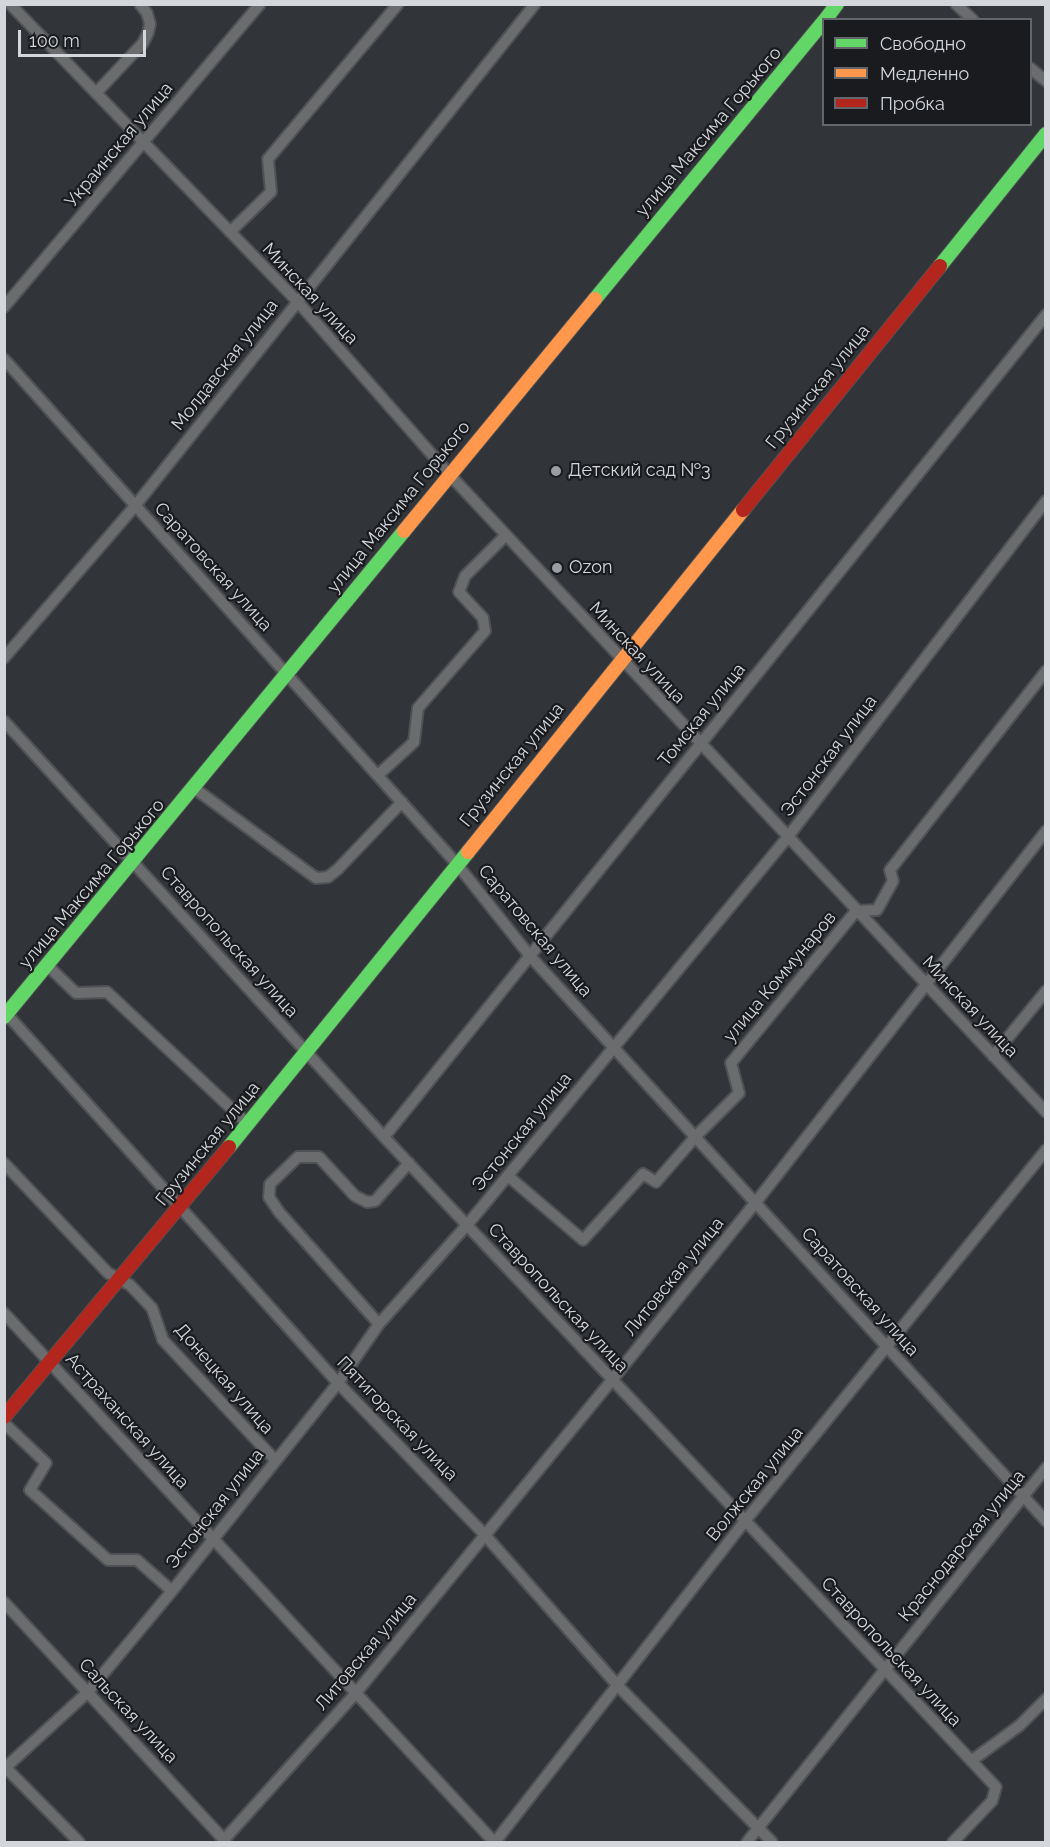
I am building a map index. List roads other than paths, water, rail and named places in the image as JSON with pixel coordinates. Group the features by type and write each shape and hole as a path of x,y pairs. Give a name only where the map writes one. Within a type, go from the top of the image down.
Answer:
{"main road":[{"name":"улица Максима Горького","path":"826,18 837,4"},
{"name":"улица Максима Горького","path":"5,1014 48,966 449,474 822,22"},
{"name":"Грузинская улица","path":"4,1417 248,1124 456,863 1046,134"}],"street":[{"name":"Минская улица","path":"10,4 297,301 449,474 699,744 1046,1112"},
{"path":"96,93 143,43 150,24 147,13 140,4"},
{"name":"Украинская улица","path":"4,307 260,4"},
{"path":"230,232 271,192 268,159 398,4"},
{"name":"Молдавская улица","path":"4,658 135,506 535,4"},
{"path":"956,4 971,18"},
{"path":"1032,70 1046,81"},
{"name":"Томская улица","path":"384,1137 1046,315"},
{"name":"Саратовская улица","path":"4,359 456,863 530,956 1046,1521"},
{"name":"Эстонская улица","path":"5,1767 88,1692 172,1591 211,1539 338,1383 379,1324 467,1225 787,838 1046,501"},
{"path":"378,775 414,742 418,708 485,632 483,618 459,592 465,576 506,535"},
{"name":"улица Коммунаров","path":"508,1176 583,1240 643,1174 656,1182 696,1136 739,1093 730,1063 856,911 877,910 893,881 890,870 1046,671"},
{"name":"Ставропольская улица","path":"4,721 384,1137 996,1787 992,1801 953,1842"},
{"path":"194,788 316,878 328,878 402,802"},
{"name":"Литовская улица","path":"224,1842 356,1694 484,1534 612,1380 756,1202 924,983 1046,831"},
{"path":"48,966 76,993 107,992 248,1124"},
{"path":"993,1056 1046,991"},
{"name":"Пятигорская улица","path":"5,1014 181,1206 338,1383 484,1534 619,1687 757,1830 772,1842"},
{"name":"Волжская улица","path":"495,1842 619,1687 745,1521 1046,1150"},
{"path":"379,1324 279,1212 269,1197 270,1184 297,1157 319,1157 355,1196 367,1202 375,1201 409,1163"},
{"name":"Донецкая улица","path":"4,1163 108,1273 130,1285 152,1308 163,1340 275,1460"},
{"name":"Астраханская улица","path":"4,1313 211,1539 495,1842"},
{"path":"4,1423 46,1462 30,1490 108,1560 137,1560 172,1591"},
{"name":"Краснодарская улица","path":"747,1842 1046,1468"},
{"name":"Сальская улица","path":"4,1602 224,1842"},
{"path":"972,1761 1019,1726 1046,1699"},
{"path":"5,1767 78,1842"}],"place":[{"name":"Детский сад №3","path":"556,471"},
{"name":"Ozon","path":"557,568"}]}
